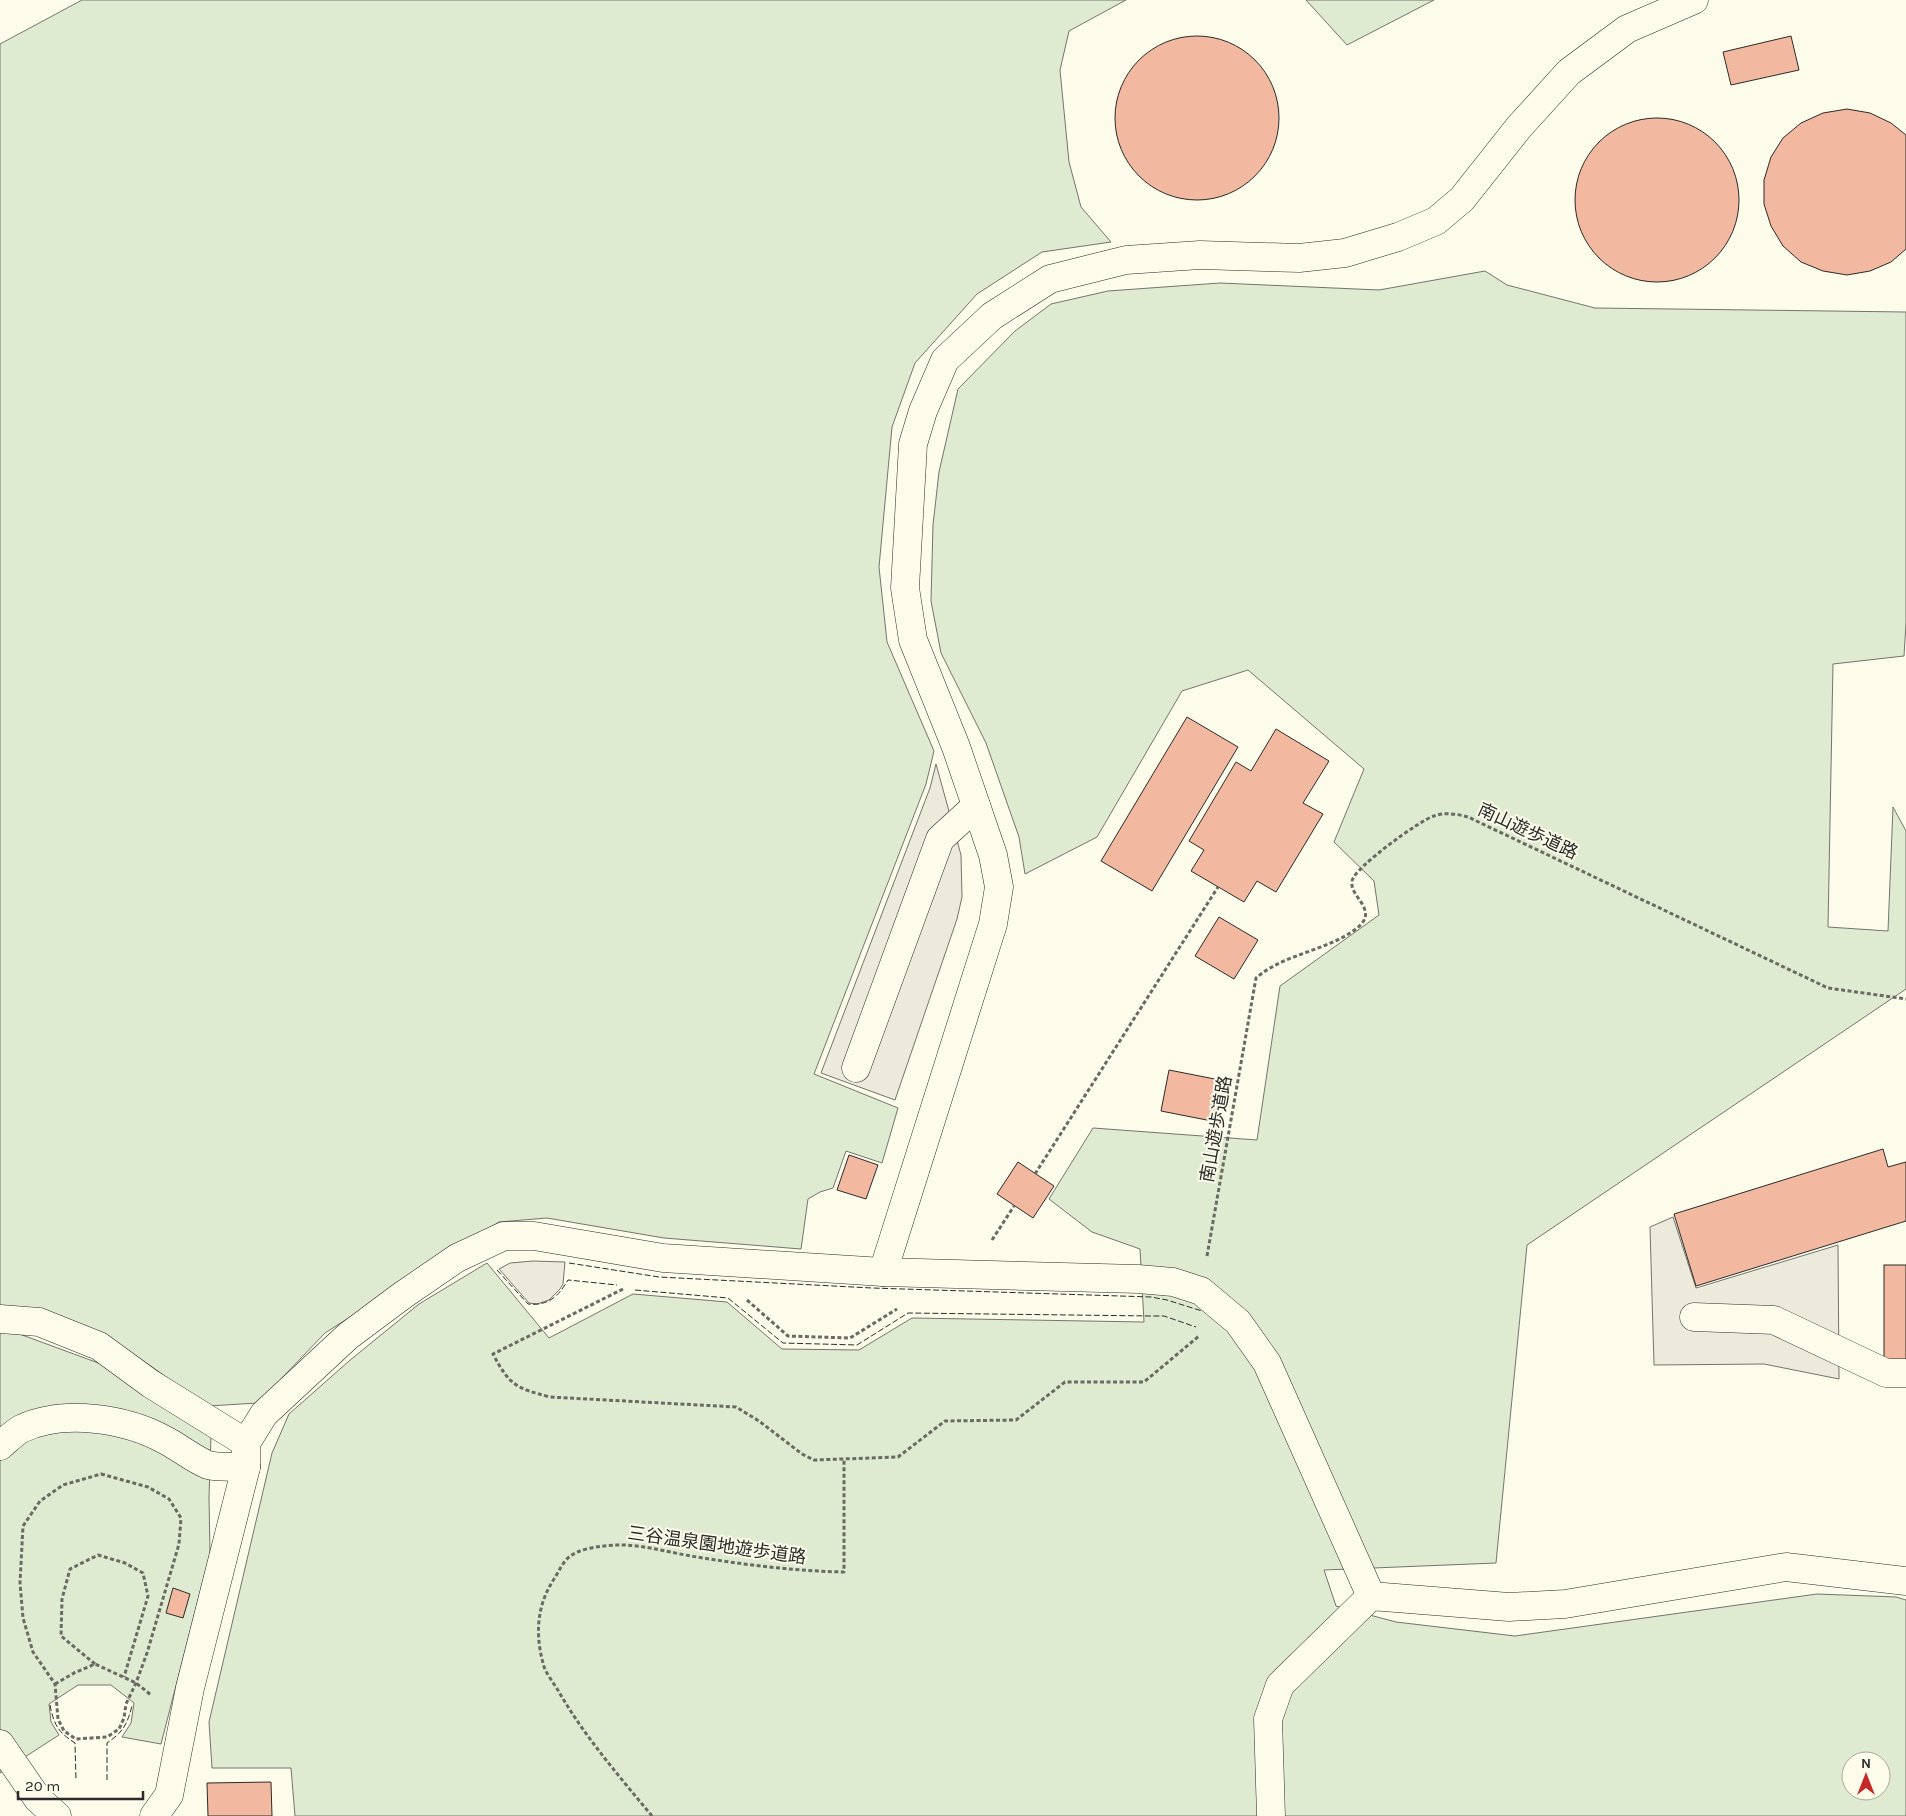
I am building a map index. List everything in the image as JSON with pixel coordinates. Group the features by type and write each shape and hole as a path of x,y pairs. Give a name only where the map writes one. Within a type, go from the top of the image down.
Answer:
{"street":[{"path":"883,1272 994,924 999,887 994,856 956,747 913,640 904,588 913,444 923,411 945,360 992,316 1050,279 1126,260 1200,255 1299,258 1345,253 1398,237 1436,221 1462,199 1519,127 1569,72 1627,29 1694,0"},
{"path":"856,1068 940,840 976,806"},
{"path":"164,1809 190,1688 246,1455 264,1414 348,1336 403,1295 457,1258 504,1236 534,1236 663,1258 883,1272 1138,1279 1173,1282 1201,1291 1238,1322 1267,1363 1371,1596"},
{"path":"1694,1317 1774,1320 1886,1373 1906,1373"},
{"path":"0,1319 39,1322 99,1346 246,1455"},
{"path":"0,1446 20,1430 42,1422 53,1419 97,1419 123,1423 144,1430 164,1439 209,1465 246,1455"},
{"path":"1271,1816 1268,1719 1280,1685 1371,1596 1509,1607 1565,1604 1786,1568 1906,1581"},
{"path":"0,1744 38,1798 57,1816"}],"path":[{"name":"南山遊歩道路","path":"1201,1291 1256,978 1268,968 1345,936 1359,927 1365,917 1365,909 1352,888 1351,882 1354,874 1363,864 1422,822 1434,816 1459,814 1468,817 1828,988 1906,999"},
{"path":"1035,1174 1218,887"},
{"path":"631,1285 494,1354 505,1375 523,1390 550,1397 736,1407 759,1421 802,1454 814,1460 898,1457 945,1421 1016,1420 1065,1382 1144,1382 1198,1338"},
{"path":"744,1297 788,1336 850,1338 898,1308"},
{"name":"三谷温泉園地遊歩道路","path":"652,1816 574,1718 543,1664 538,1633 539,1611 547,1590 567,1558 590,1547 614,1545 637,1545 684,1555 773,1568 809,1572 844,1572 844,1460"},
{"path":"101,1474 148,1487 169,1499 181,1518 179,1544 136,1683 126,1704 124,1718 119,1729 107,1737 76,1739 64,1731 58,1719 55,1684 33,1652 23,1618 20,1584 23,1526 40,1501 63,1485 101,1474"},
{"path":"124,1678 148,1596 143,1573 125,1563 98,1555 70,1569 62,1599 61,1636 94,1664 124,1678 136,1683"},
{"path":"55,1684 94,1664"}],"green space":[{"path":"82,0 1126,0 1069,31 1060,70 1069,162 1081,207 1111,242 1042,252 977,294 915,363 892,427 879,567 887,642 934,751 926,784 814,1074 898,1108 882,1163 846,1151 833,1188 820,1192 808,1199 801,1249 664,1238 547,1218 499,1222 325,1333 258,1403 208,1406 106,1335 0,1308 0,44"},
{"path":"1306,0 1434,0 1347,45"},
{"path":"1485,271 1507,285 1595,308 1906,312 1906,623 1904,656 1833,664 1828,927 1888,931 1893,807 1906,831 1906,989 1527,1245 1496,1563 1324,1570 1336,1606 1396,1622 1515,1636 1817,1594 1896,1597 1906,1600 1906,1816 295,1816 291,1768 212,1768 209,1722 272,1453 289,1414 349,1361 419,1304 487,1263 549,1338 633,1294 727,1302 782,1349 859,1350 912,1318 1144,1322 1140,1249 1092,1232 1049,1199 1093,1128 1257,1140 1280,986 1379,915 1374,881 1334,842 1364,769 1248,670 1182,691 1097,837 1025,874 1019,837 986,743 941,653 931,601 933,525 939,472 958,389 1015,331 1051,304 1108,291 1220,283 1379,290"},
{"path":"0,1329 6,1329 101,1364 211,1435 210,1553 161,1744 122,1737 131,1723 134,1703 111,1685 78,1685 49,1704 51,1722 59,1735 0,1773"}],"shaded area":[{"path":"936,764 961,855 962,897 957,919 895,1100 821,1073 930,788"},
{"path":"1673,1217 1696,1288 1838,1245 1839,1379 1764,1364 1654,1365 1650,1227"},
{"path":"533,1261 565,1262 563,1284 560,1289 549,1300 537,1304 529,1303 499,1269 510,1263"}],"building":[{"path":"1205,36 1221,39 1236,45 1261,66 1270,79 1276,94 1279,118 1278,134 1270,157 1249,182 1236,191 1221,197 1189,200 1173,197 1151,187 1128,164 1116,134 1115,110 1118,94 1128,72 1151,49 1181,37"},
{"path":"1791,36 1799,70 1731,85 1723,52"},
{"path":"1847,109 1870,113 1891,123 1906,135 1906,249 1891,262 1870,271 1847,275 1823,271 1801,262 1783,246 1771,226 1764,204 1764,180 1771,157 1783,138 1801,123 1823,113"},
{"path":"1665,118 1681,121 1696,127 1721,148 1730,161 1736,176 1739,200 1738,216 1730,239 1709,264 1696,273 1681,279 1649,282 1633,279 1618,273 1593,252 1584,239 1578,224 1575,192 1578,176 1584,161 1605,136 1618,127 1633,121"},
{"path":"1187,717 1238,747 1152,891 1101,861"},
{"path":"1276,729 1329,761 1303,803 1323,814 1276,892 1257,881 1244,902 1191,871 1204,850 1189,841 1236,762 1251,771"},
{"path":"1219,917 1258,940 1234,979 1195,956"},
{"path":"1169,1070 1225,1081 1217,1122 1161,1111"},
{"path":"1883,1149 1888,1167 1906,1162 1906,1221 1696,1286 1674,1214"},
{"path":"849,1155 878,1165 866,1199 837,1190"},
{"path":"1018,1162 1054,1186 1033,1218 997,1194"},
{"path":"1884,1265 1906,1265 1906,1361 1884,1361"},
{"path":"173,1588 190,1594 183,1618 166,1613"},
{"path":"271,1782 272,1816 208,1816 207,1783"}],"fence":[{"path":"569,1263 659,1277 872,1288 1151,1297 1202,1311"},
{"path":"497,1270 528,1304 547,1302 556,1296 568,1280 617,1285"},
{"path":"635,1290 728,1298 783,1343 857,1345 908,1313 1164,1316 1196,1327"},
{"path":"50,1705 53,1718 58,1727 64,1735 75,1743 76,1780"},
{"path":"107,1780 107,1743 124,1727 132,1706"}]}
